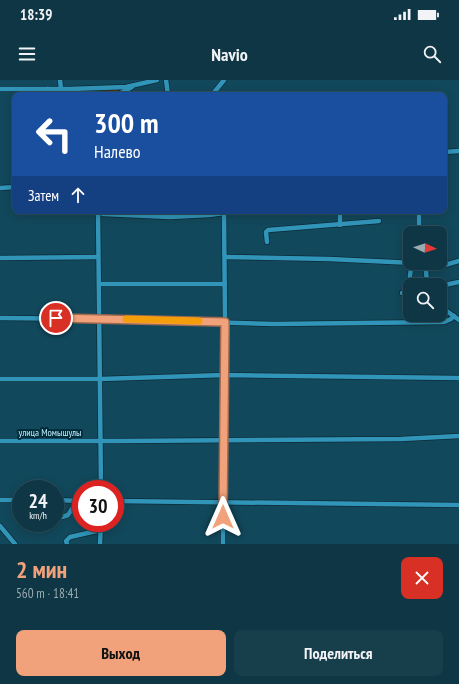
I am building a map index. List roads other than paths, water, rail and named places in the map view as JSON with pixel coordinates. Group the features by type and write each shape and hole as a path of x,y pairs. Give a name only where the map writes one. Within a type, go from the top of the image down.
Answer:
{"street":[{"path":"60,80 61,89"},
{"path":"0,89 61,89 133,86 157,80"},
{"path":"166,80 168,92"},
{"path":"214,92 224,80"},
{"path":"122,92 133,86"},
{"path":"48,89 52,92"},
{"path":"447,152 459,151"},
{"path":"0,188 12,187"},
{"path":"98,214 101,480"},
{"path":"104,214 170,217 219,214"},
{"path":"223,544 226,284 224,214"},
{"path":"340,214 340,225"},
{"path":"419,214 419,226"},
{"path":"266,242 266,232 268,230 380,221"},
{"path":"0,258 98,257"},
{"path":"225,257 329,259 403,263"},
{"path":"427,278 426,270 428,268 459,261"},
{"path":"447,285 459,282"},
{"path":"99,284 226,284"},
{"path":"447,311 459,320"},
{"path":"0,318 100,318 338,324 444,322 454,316"},
{"path":"0,379 100,379 224,375 459,378"},
{"name":"улица Момышулы","path":"0,440 101,441 401,439 459,436"},
{"path":"0,500 12,500"},
{"path":"124,501 459,505"},
{"path":"64,516 68,515 72,510"},
{"path":"0,526 15,544"},
{"path":"67,544 66,541 70,537 92,532"},
{"path":"100,544 101,532"}]}
